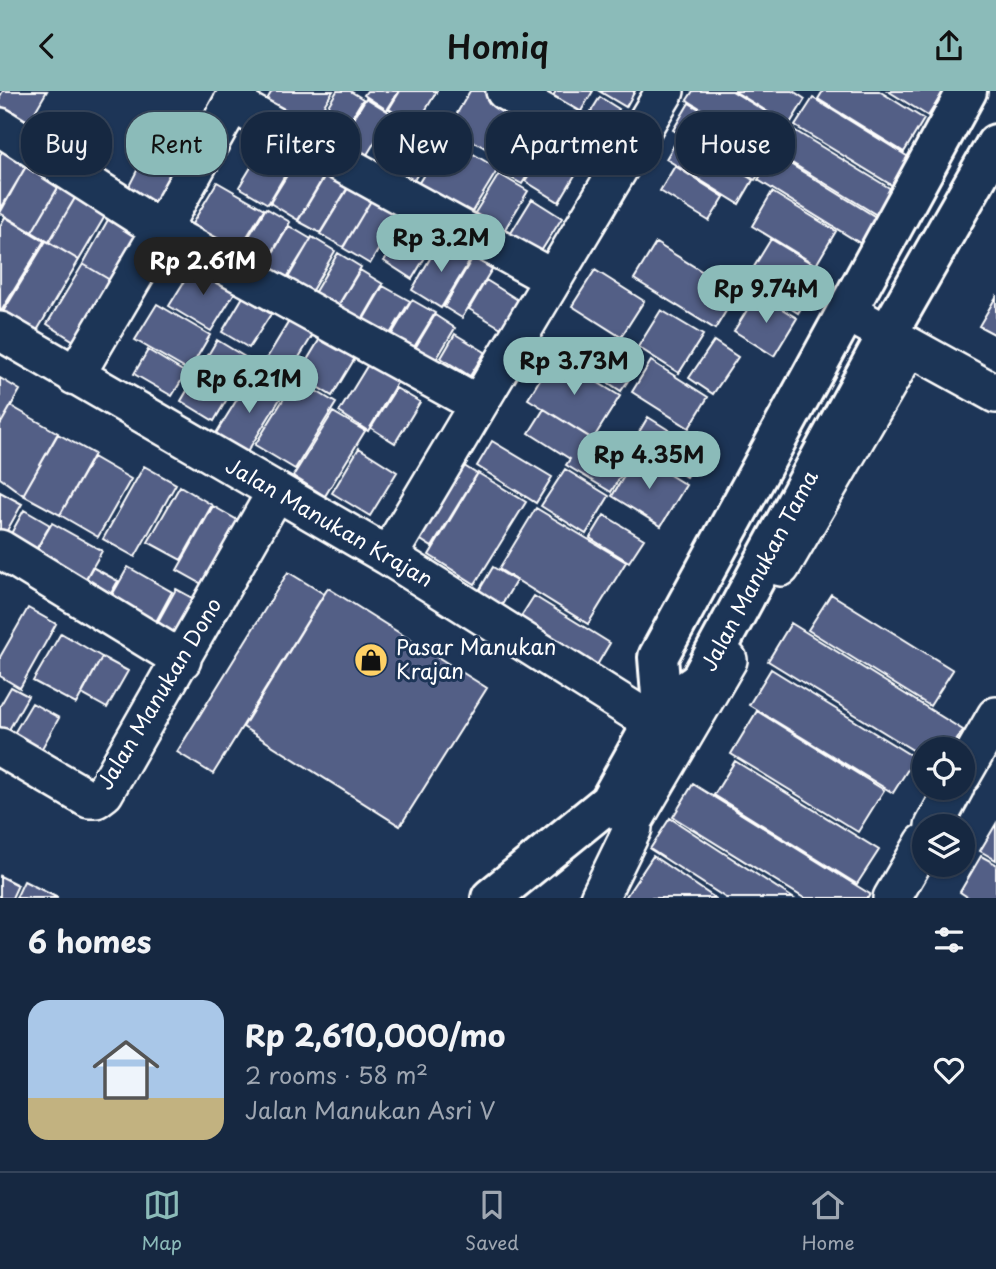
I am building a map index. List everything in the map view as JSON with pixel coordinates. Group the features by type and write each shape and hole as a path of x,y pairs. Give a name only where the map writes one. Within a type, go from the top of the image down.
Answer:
{"street":[{"path":"505,91 542,112"},
{"path":"652,112 665,91"},
{"path":"599,898 630,837 621,812 658,715 658,657 967,91"},
{"path":"75,376 235,97 553,279"},
{"path":"0,127 161,230 478,404"},
{"name":"Jalan Manukan Tama","path":"658,715 699,682 898,341 994,153"},
{"path":"388,556 615,175"},
{"path":"847,311 996,394"},
{"name":"Jalan Manukan Krajan","path":"0,331 658,715"},
{"path":"491,898 621,812 898,341"},
{"name":"Jalan Manukan Dono","path":"0,747 89,799 96,799 104,793 276,492"},
{"path":"0,549 182,660"},
{"path":"975,752 996,716"},
{"path":"892,898 912,864"}],"building":[{"path":"3,91 47,91 35,112 21,112 21,118 0,106"},
{"path":"272,91 333,91 320,112 260,112"},
{"path":"337,91 350,91 363,99 355,112 324,112"},
{"path":"367,91 399,91 387,110 364,95"},
{"path":"400,91 437,91 424,112 394,112 389,109"},
{"path":"470,91 492,91 512,103 507,112 486,112 485,148 472,140 472,112 458,112"},
{"path":"556,91 593,91 580,112 561,112 548,104"},
{"path":"599,91 635,91 626,107"},
{"path":"693,91 732,91 767,112 706,112 687,100"},
{"path":"734,91 793,91 805,99 795,115 795,112 768,112"},
{"path":"823,91 879,91 924,119 904,152 818,99"},
{"path":"888,91 944,91 928,116"},
{"path":"600,97 619,109 617,112 591,112"},
{"path":"366,98 389,112 374,112 374,143 360,166 360,112 358,112"},
{"path":"813,98 915,161 898,189 795,126"},
{"path":"512,103 528,112 507,112"},
{"path":"689,103 704,112 684,112"},
{"path":"795,131 896,192 880,217 795,165"},
{"path":"676,142 676,165 666,159"},
{"path":"6,145 21,154 21,175 0,210 0,155"},
{"path":"472,153 486,162 486,175 494,175 465,223 413,192 424,175 472,175"},
{"path":"675,166 676,175 689,175 724,197 709,221 660,191"},
{"path":"795,167 879,219 863,245 758,180 761,175 795,175"},
{"path":"21,175 45,175 60,184 32,232 0,213"},
{"path":"135,175 172,175 155,209 125,194"},
{"path":"246,175 285,175 268,204 239,187"},
{"path":"287,175 325,175 298,220 270,203"},
{"path":"325,175 348,187 320,233 298,221"},
{"path":"388,175 417,175 408,190"},
{"path":"498,175 528,191 499,239 470,221"},
{"path":"506,175 527,175 522,184"},
{"path":"529,175 575,175 559,202 525,181"},
{"path":"692,175 745,175 753,180 739,204"},
{"path":"217,182 264,209 232,261 186,234"},
{"path":"61,183 78,193 49,242 32,232"},
{"path":"350,185 372,199 343,247 320,234"},
{"path":"772,192 836,231 816,265 752,226"},
{"path":"78,193 108,211 79,260 49,242"},
{"path":"373,197 400,213 370,264 343,248"},
{"path":"532,199 562,218 533,264 503,246"},
{"path":"266,208 290,222 257,278 233,263"},
{"path":"5,217 44,241 0,313 0,226"},
{"path":"109,218 137,235 110,280 83,264"},
{"path":"407,222 436,239 412,279 384,261"},
{"path":"289,226 311,239 278,292 257,279"},
{"path":"312,237 335,251 304,304 281,290"},
{"path":"771,239 824,271 798,313 746,280"},
{"path":"46,241 79,260 32,339 0,317"},
{"path":"440,241 471,259 441,308 412,290"},
{"path":"656,243 737,293 715,329 634,279"},
{"path":"338,253 361,267 330,319 307,305"},
{"path":"473,257 492,269 462,318 444,307"},
{"path":"83,264 110,280 74,341 47,324"},
{"path":"195,264 237,289 211,331 169,306"},
{"path":"360,270 383,284 355,332 331,318"},
{"path":"595,270 644,301 621,337 572,306"},
{"path":"486,280 518,300 501,328 469,309"},
{"path":"383,286 410,301 382,347 356,332"},
{"path":"757,294 797,318 774,356 734,331"},
{"path":"243,297 271,314 249,348 222,332"},
{"path":"996,297 996,335 979,326"},
{"path":"412,300 435,313 408,357 386,344"},
{"path":"157,304 210,335 189,371 135,340"},
{"path":"661,310 703,335 679,373 638,347"},
{"path":"435,315 455,328 430,370 409,358"},
{"path":"291,318 314,333 288,375 265,361"},
{"path":"455,334 485,352 470,376 441,358"},
{"path":"321,337 355,358 332,396 298,375"},
{"path":"217,340 250,360 214,421 181,401"},
{"path":"714,341 738,357 713,394 689,378"},
{"path":"611,344 640,363 621,391 592,372"},
{"path":"148,350 186,373 172,396 134,374"},
{"path":"554,356 620,396 593,439 528,399"},
{"path":"651,361 708,397 689,428 632,392"},
{"path":"369,363 398,381 368,431 339,412"},
{"path":"257,367 288,386 241,462 210,443"},
{"path":"0,378 20,390 0,425"},
{"path":"296,379 336,403 295,469 255,445"},
{"path":"396,388 420,402 395,443 371,428"},
{"path":"11,406 58,433 23,495 0,478 0,425"},
{"path":"544,409 629,462 611,492 566,465 570,459 529,433"},
{"path":"333,412 365,431 325,496 293,476"},
{"path":"648,417 702,451 686,477 632,444"},
{"path":"58,434 94,454 60,515 23,495"},
{"path":"492,441 552,477 536,503 477,466"},
{"path":"359,448 397,472 370,516 332,493"},
{"path":"637,455 686,485 661,526 612,496"},
{"path":"93,457 131,479 98,537 60,515"},
{"path":"450,457 477,474 432,547 405,530"},
{"path":"144,466 176,484 135,557 103,539"},
{"path":"565,469 609,496 586,534 541,506"},
{"path":"478,473 526,502 475,584 429,555"},
{"path":"180,486 212,505 181,560 148,542"},
{"path":"0,492 22,504 0,543"},
{"path":"213,506 253,529 218,593 177,570"},
{"path":"536,508 626,562 588,624 499,569"},
{"path":"24,510 50,525 29,562 3,548"},
{"path":"604,515 644,539 629,562 590,538"},
{"path":"52,523 102,551 78,593 28,564"},
{"path":"92,567 118,581 103,607 78,593"},
{"path":"128,567 172,592 152,629 107,604"},
{"path":"493,567 516,581 497,613 474,599"},
{"path":"288,572 324,594 213,774 177,752"},
{"path":"328,588 487,688 400,826 243,727"},
{"path":"176,589 207,606 181,654 150,636"},
{"path":"831,594 953,670 930,706 808,630"},
{"path":"534,596 610,643 597,665 520,618"},
{"path":"28,608 56,624 20,688 0,676 0,657"},
{"path":"791,623 963,730 959,737 912,737 912,750 768,661"},
{"path":"61,633 102,657 76,704 33,681"},
{"path":"102,657 128,671 107,708 82,694"},
{"path":"771,669 912,756 912,763 893,793 749,705"},
{"path":"11,687 28,696 6,735 0,732 0,706"},
{"path":"32,703 59,718 41,750 13,735"},
{"path":"757,711 884,790 858,832 731,754"},
{"path":"735,761 879,850 857,884 714,795"},
{"path":"693,784 870,894 868,898 804,898 673,817"},
{"path":"670,818 793,898 726,898 650,849"},
{"path":"996,824 996,860 980,851"},
{"path":"653,856 715,898 625,898"},
{"path":"981,856 996,864 996,898 969,898 960,892 969,877 975,877 975,866"},
{"path":"0,876 18,885 12,898 0,898"},
{"path":"24,881 58,898 16,898"}],"place":[{"name":"Pasar Manukan Krajan","path":"371,660"}]}
